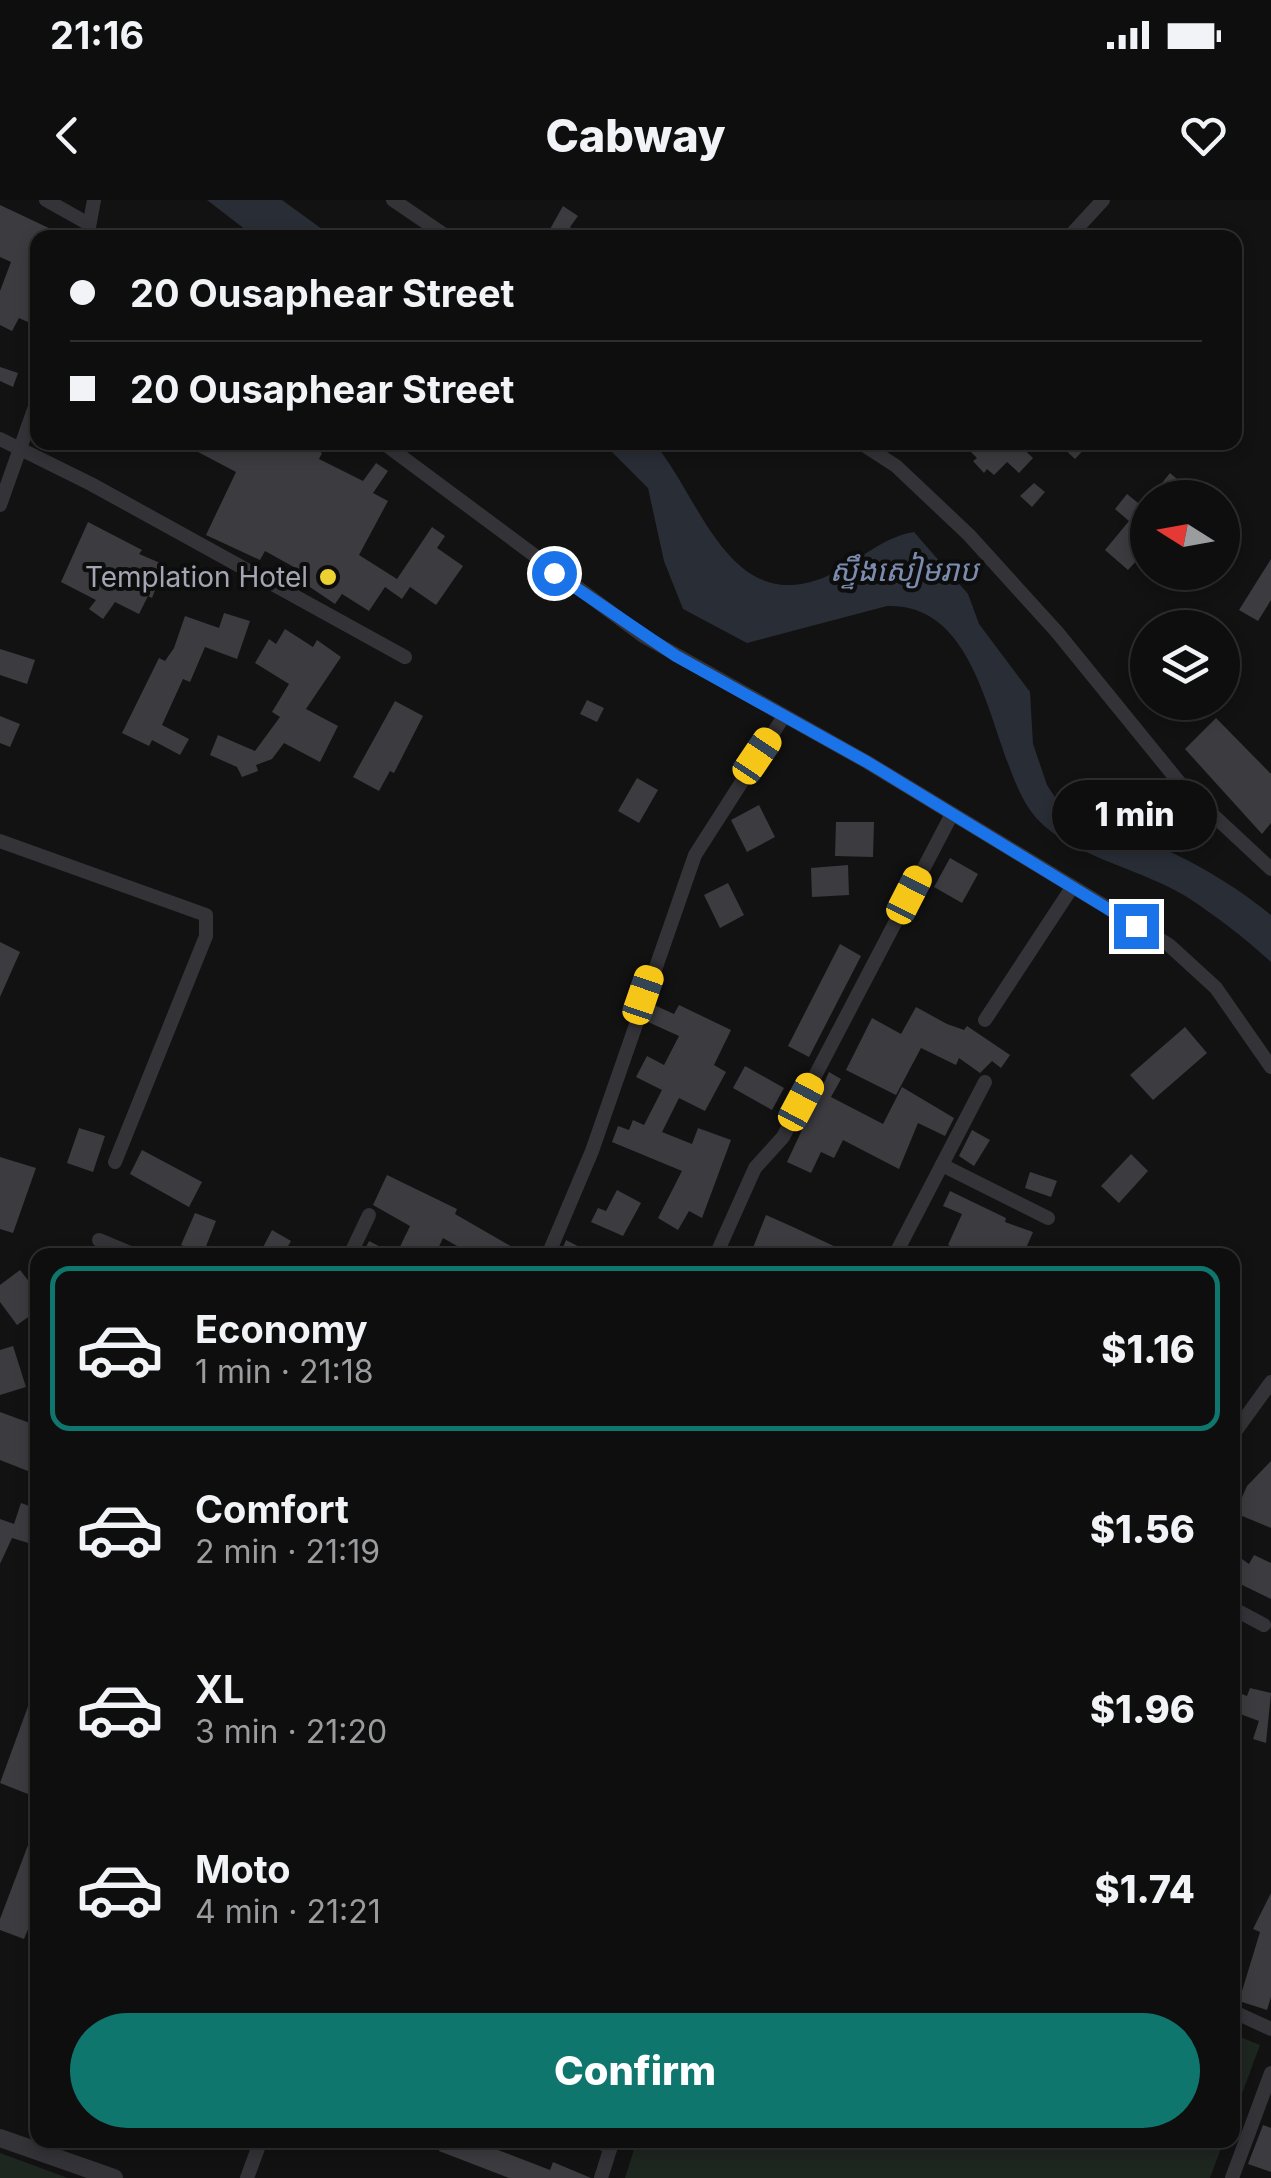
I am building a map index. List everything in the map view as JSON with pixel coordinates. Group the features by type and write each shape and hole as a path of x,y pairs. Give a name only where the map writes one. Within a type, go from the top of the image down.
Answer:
{"street":[{"path":"46,200 87,230 94,200"},
{"path":"392,200 438,230"},
{"path":"1075,230 1103,200"},
{"path":"0,505 30,422"},
{"path":"0,439 22,447 405,657"},
{"path":"393,450 600,608 952,814 1190,960 1243,1022 1271,1066"},
{"path":"876,450 969,535 1058,632 1159,760 1271,869"},
{"path":"551,1248 592,1151 694,855 784,716"},
{"path":"719,1248 755,1168 783,1137 952,814"},
{"path":"0,841 206,915 206,936 115,1162"},
{"path":"986,1020 1071,889"},
{"path":"899,1248 985,1082"},
{"path":"942,1164 1048,1218"},
{"path":"353,1248 369,1215"},
{"path":"99,1240 118,1248"},
{"path":"1240,1425 1271,1382"},
{"path":"1240,1611 1269,1622"},
{"path":"1240,2014 1271,2028"},
{"path":"1232,2178 1271,2073"},
{"path":"0,2138 114,2178"},
{"path":"247,2178 258,2148"},
{"path":"601,2178 611,2148"}],"shaded area":[{"path":"1240,2037 1260,2045 1240,2099"},
{"path":"634,2148 1221,2148 1210,2178 625,2178"},
{"path":"0,2153 68,2178 0,2178"}],"water":[{"path":"207,200 282,200 323,230 246,230"},
{"name":"ស្ទឹងសៀមរាប","path":"610,450 659,450 721,546 741,567 764,581 792,585 825,577 891,539 914,532 968,594 979,624 1030,692 1033,744 1047,785 1066,814 1121,831 1174,854 1249,898 1271,915 1271,962 1187,897 1081,849 1043,825 1016,784 965,653 945,628 920,611 887,606 747,643 683,609 664,561 648,488"}],"building":[{"path":"0,205 53,230 30,230 30,323 19,318 12,331 0,325 0,291 11,262 0,257"},
{"path":"563,206 578,216 570,227 574,230 550,230"},
{"path":"0,367 18,373 13,387 0,381"},
{"path":"194,450 317,450 322,453 319,459 363,481 376,463 388,471 373,493 388,501 359,555 397,579 432,527 445,536 437,548 463,566 436,605 410,587 402,599 385,587 369,611 342,594 335,604 304,583 310,576 265,551 260,560 206,535 236,472"},
{"path":"1024,450 1033,458 1019,473 1007,462 994,475 987,469 984,473 973,461 977,458 971,452"},
{"path":"1065,450 1083,450 1075,459"},
{"path":"1034,483 1045,492 1032,507 1020,496"},
{"path":"1127,494 1130,496 1128,570 1105,550 1129,521 1115,509"},
{"path":"88,522 142,550 139,554 165,565 152,598 148,596 139,614 115,602 103,619 89,609 96,600 61,582"},
{"path":"1271,559 1271,600 1258,621 1239,610"},
{"path":"224,613 250,621 237,659 205,647 190,682 183,679 162,725 189,739 180,755 152,740 149,746 122,733 159,658 165,661 174,648 185,616 219,628"},
{"path":"285,629 313,647 317,640 341,657 306,709 338,726 320,762 284,743 272,759 256,765 258,771 242,777 237,767 210,755 218,735 255,751 280,717 272,712 289,684 255,663 269,639 276,644"},
{"path":"0,649 35,660 27,684 0,675"},
{"path":"587,700 604,708 597,722 580,714"},
{"path":"395,701 423,716 394,773 390,771 379,791 353,777"},
{"path":"0,716 20,724 10,747 0,743"},
{"path":"1218,720 1271,774 1271,823 1262,834 1185,749"},
{"path":"637,778 658,790 639,823 618,811"},
{"path":"759,805 775,837 747,852 731,820"},
{"path":"836,822 874,822 873,857 835,856"},
{"path":"950,858 978,874 962,903 934,887"},
{"path":"848,865 849,895 812,897 811,868"},
{"path":"728,883 744,915 720,928 704,895"},
{"path":"0,942 20,952 0,997"},
{"path":"840,944 861,956 809,1057 788,1046"},
{"path":"654,1005 674,1014 679,1005 731,1030 714,1065 726,1072 705,1111 679,1098 662,1132 692,1144 698,1128 731,1140 702,1218 689,1211 678,1230 658,1218 682,1171 612,1142 618,1126 629,1130 633,1120 644,1125 662,1090 636,1077 647,1056 664,1065 679,1036 648,1022"},
{"path":"916,1007 947,1024 964,1030 967,1026 1010,1055 1001,1068 992,1061 980,1073 959,1058 956,1065 921,1048 896,1095 846,1070 872,1018 901,1034"},
{"path":"1185,1027 1207,1053 1153,1100 1130,1075"},
{"path":"745,1066 784,1088 772,1110 733,1088"},
{"path":"829,1072 841,1079 831,1097 883,1124 902,1087 954,1118 945,1136 918,1123 899,1169 843,1140 834,1158 821,1152 811,1173 787,1162"},
{"path":"79,1128 105,1136 93,1172 67,1163"},
{"path":"972,1130 990,1140 974,1166 959,1156"},
{"path":"142,1150 202,1182 189,1207 130,1174"},
{"path":"1131,1154 1148,1171 1119,1203 1101,1186"},
{"path":"0,1157 36,1168 13,1233 0,1229"},
{"path":"1030,1172 1057,1181 1051,1197 1025,1188"},
{"path":"387,1175 457,1209 455,1214 514,1248 461,1248 443,1238 438,1248 399,1248 410,1226 373,1205"},
{"path":"617,1190 641,1203 623,1236 591,1222 598,1208 606,1211"},
{"path":"950,1191 1006,1218 1005,1222 1033,1232 1026,1248 955,1248 948,1245 962,1214 943,1206"},
{"path":"195,1213 216,1221 205,1248 181,1245"},
{"path":"766,1215 838,1248 753,1248"},
{"path":"272,1230 291,1241 287,1248 263,1248"},
{"path":"566,1240 581,1248 563,1248"},
{"path":"20,1270 30,1283 30,1316 17,1325 0,1302 0,1285"},
{"path":"13,1346 26,1387 0,1395 0,1350"},
{"path":"0,1412 30,1423 30,1472 0,1460"},
{"path":"1271,1461 1271,1528 1240,1515 1240,1502 1247,1486"},
{"path":"21,1503 30,1506 30,1544 12,1538 0,1564 0,1519 14,1524"},
{"path":"1254,1555 1271,1563 1271,1599 1240,1584 1240,1558 1249,1564"},
{"path":"1250,1688 1271,1693 1266,1743 1253,1739 1259,1721 1240,1714 1240,1693 1247,1696"},
{"path":"30,1701 30,1795 0,1783"},
{"path":"30,1840 30,1924 24,1939 0,1930 0,1919"},
{"path":"1271,1893 1271,1997 1267,2010 1240,2001 1260,1932 1253,1929"},
{"path":"1263,2125 1271,2128 1271,2172 1248,2164"},
{"path":"499,2148 550,2170 553,2162 591,2178 509,2178 439,2151"}],"place":[{"name":"Templation Hotel","path":"328,577"}],"route":[{"path":"554,573 643,636 867,762 1136,926"}]}
